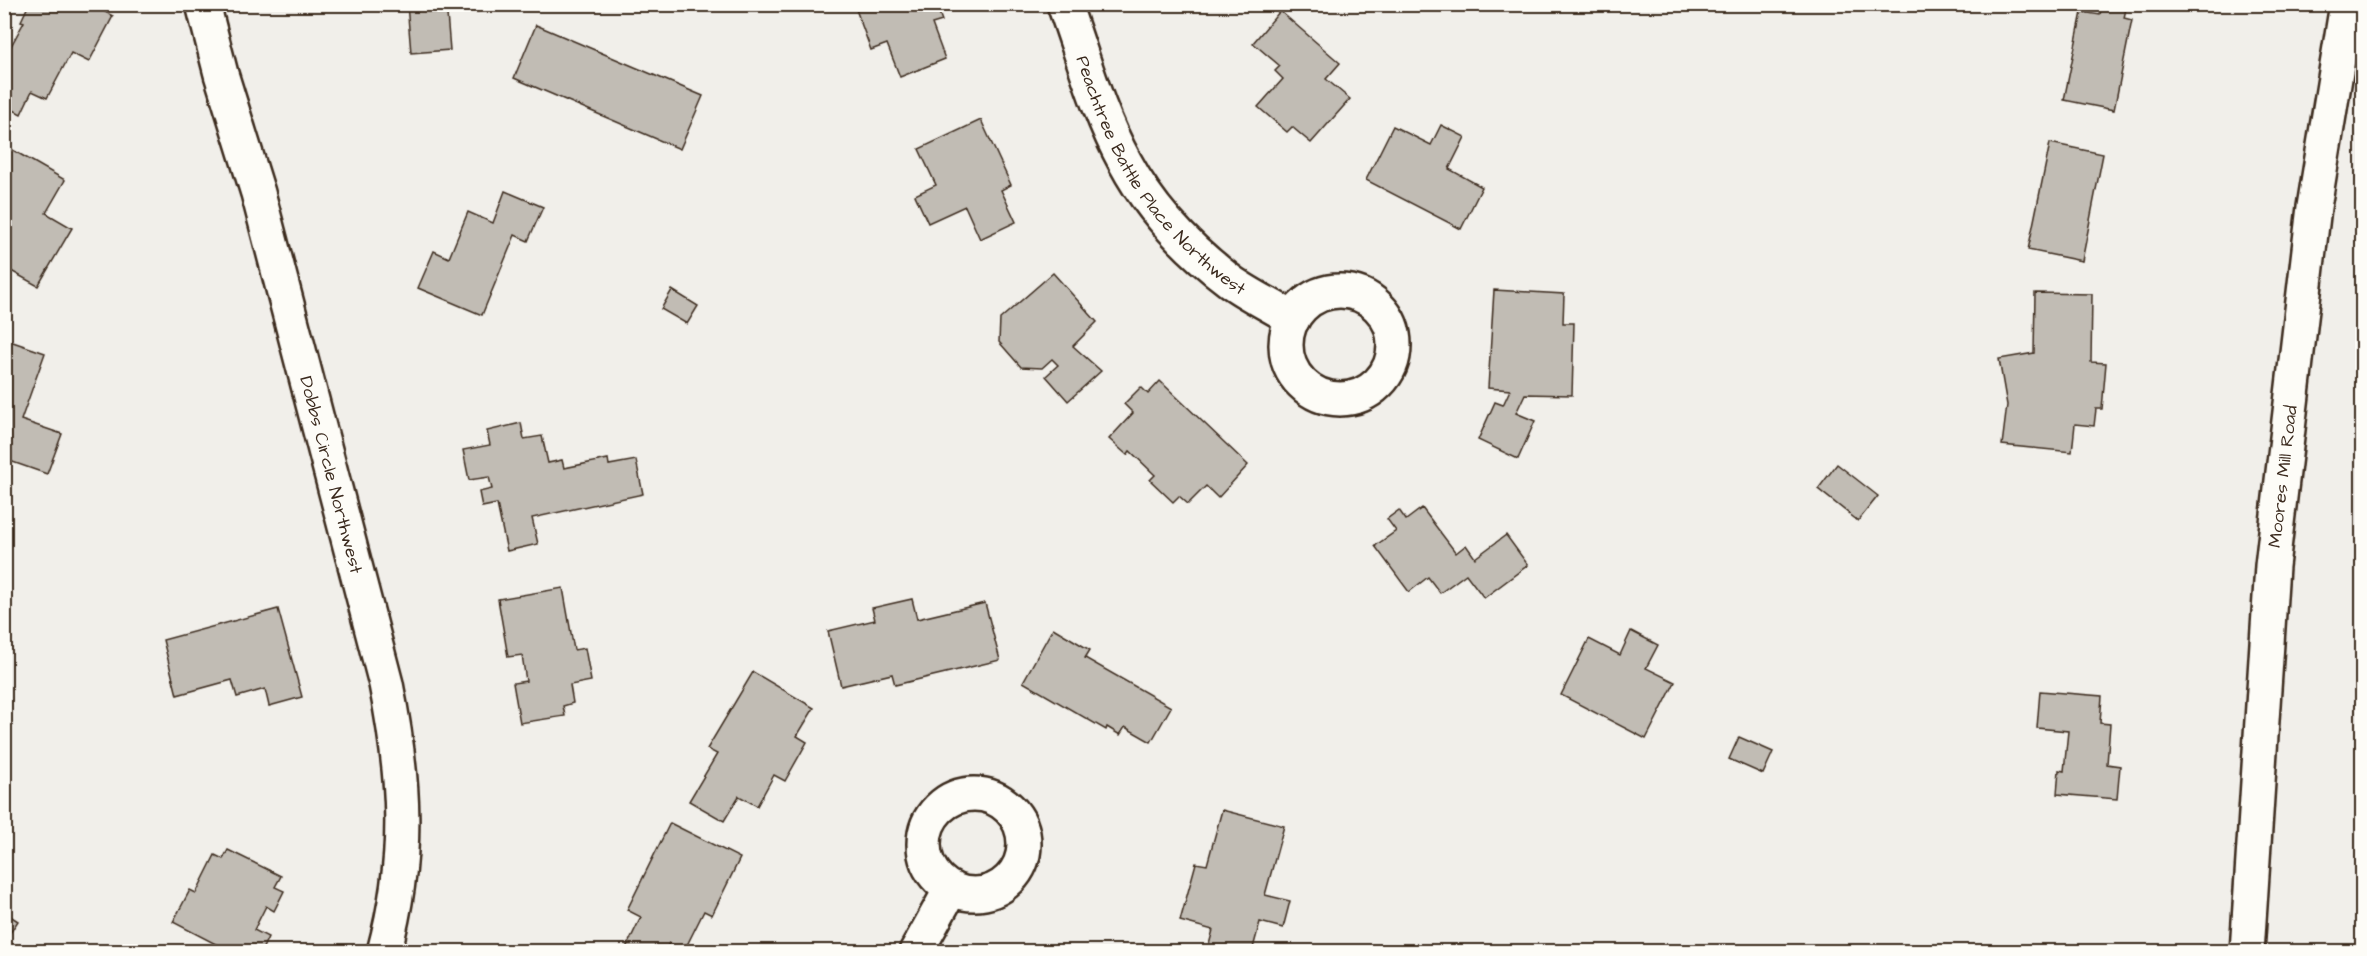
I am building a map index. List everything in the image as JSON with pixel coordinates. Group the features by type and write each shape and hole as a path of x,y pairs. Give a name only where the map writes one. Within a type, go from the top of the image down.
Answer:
{"street":[{"name":"Dobbs Circle Northwest","path":"202,4 258,193 386,684 397,740 402,798 402,854 395,911 384,951"},
{"name":"Peachtree Battle Place Northwest","path":"1064,4 1103,114 1125,163 1155,208 1191,248 1232,282 1293,319"},
{"name":"Moores Mill Road","path":"2247,951 2272,566 2314,207 2347,4"},
{"path":"916,951 951,889"}],"building":[{"path":"29,4 90,4 113,16 89,62 71,53 47,98 32,91 21,114 4,105 4,59 24,22 21,21"},
{"path":"407,4 484,4 484,11 447,14 450,50 411,53"},
{"path":"854,4 936,4 942,21 932,24 945,59 900,77 887,44 871,50"},
{"path":"2102,4 2127,4 2124,18 2132,20 2114,110 2064,100 2082,12 2100,15"},
{"path":"1280,11 1340,63 1326,79 1350,99 1311,143 1292,127 1287,132 1258,107 1283,79 1275,71 1280,66 1253,43"},
{"path":"536,25 703,96 680,149 514,78"},
{"path":"981,120 1011,185 1001,190 1016,222 980,239 965,206 928,223 915,195 936,185 919,149"},
{"path":"1441,125 1465,137 1449,169 1482,187 1461,229 1366,180 1393,126 1431,145"},
{"path":"2050,143 2103,154 2082,261 2028,250"},
{"path":"4,145 65,180 46,213 72,228 38,286 4,267"},
{"path":"505,191 543,207 528,241 515,235 482,315 418,288 434,251 449,258 468,212 493,223"},
{"path":"1053,273 1097,322 1073,346 1101,371 1068,401 1046,376 1058,365 1052,359 1042,368 1021,367 999,342 1000,319"},
{"path":"672,290 698,306 687,324 661,309"},
{"path":"1494,290 1564,294 1563,323 1574,323 1572,395 1525,394 1516,413 1535,421 1518,459 1478,440 1495,402 1503,405 1510,390 1488,388"},
{"path":"2035,293 2092,294 2091,362 2106,363 2102,409 2096,409 2094,426 2075,424 2072,452 2002,445 2007,405 1999,359 2034,353"},
{"path":"4,339 45,353 21,420 62,434 47,474 4,459"},
{"path":"1160,381 1248,465 1218,498 1206,486 1188,504 1179,496 1173,502 1150,480 1155,475 1130,451 1127,455 1109,439 1133,413 1124,404 1141,387 1148,394"},
{"path":"521,423 524,439 542,436 548,463 562,460 564,468 608,459 609,465 636,460 643,494 532,518 538,544 507,551 497,504 482,507 479,492 492,489 489,477 469,480 463,450 490,445 487,431"},
{"path":"1837,464 1878,496 1858,521 1818,489"},
{"path":"1422,508 1456,553 1466,545 1475,558 1506,535 1528,565 1484,598 1466,574 1440,593 1428,577 1409,592 1375,546 1396,531 1387,519 1399,510 1406,520"},
{"path":"563,588 574,650 585,648 591,681 570,685 573,703 563,706 565,716 520,723 513,683 526,681 522,655 508,657 498,599"},
{"path":"912,599 917,619 985,603 1000,660 895,685 892,674 841,686 828,631 875,620 872,608"},
{"path":"278,609 302,697 269,706 265,689 237,697 232,680 177,695 163,640"},
{"path":"1053,628 1090,650 1085,658 1171,707 1151,742 1125,727 1120,735 1107,727 1106,730 1023,682"},
{"path":"1631,631 1658,645 1646,668 1675,682 1646,739 1561,695 1589,639 1620,655"},
{"path":"753,672 814,708 797,736 807,742 785,781 774,775 757,806 739,796 724,821 689,801 717,754 707,749"},
{"path":"2040,691 2102,696 2100,723 2110,724 2107,764 2120,766 2117,799 2057,794 2059,770 2064,771 2068,731 2037,728"},
{"path":"1739,737 1773,752 1763,774 1729,759"},
{"path":"1222,810 1284,826 1265,895 1290,901 1283,928 1260,922 1252,952 1207,952 1213,930 1180,921 1196,863 1207,865"},
{"path":"670,823 740,858 712,915 704,911 684,951 669,943 664,952 624,952 641,917 627,910"},
{"path":"228,850 281,876 275,887 284,891 274,911 266,906 254,930 268,937 261,952 245,952 239,948 237,952 231,952 173,922 190,890 196,893 215,855 223,859"},
{"path":"4,912 18,921 4,942"}]}
